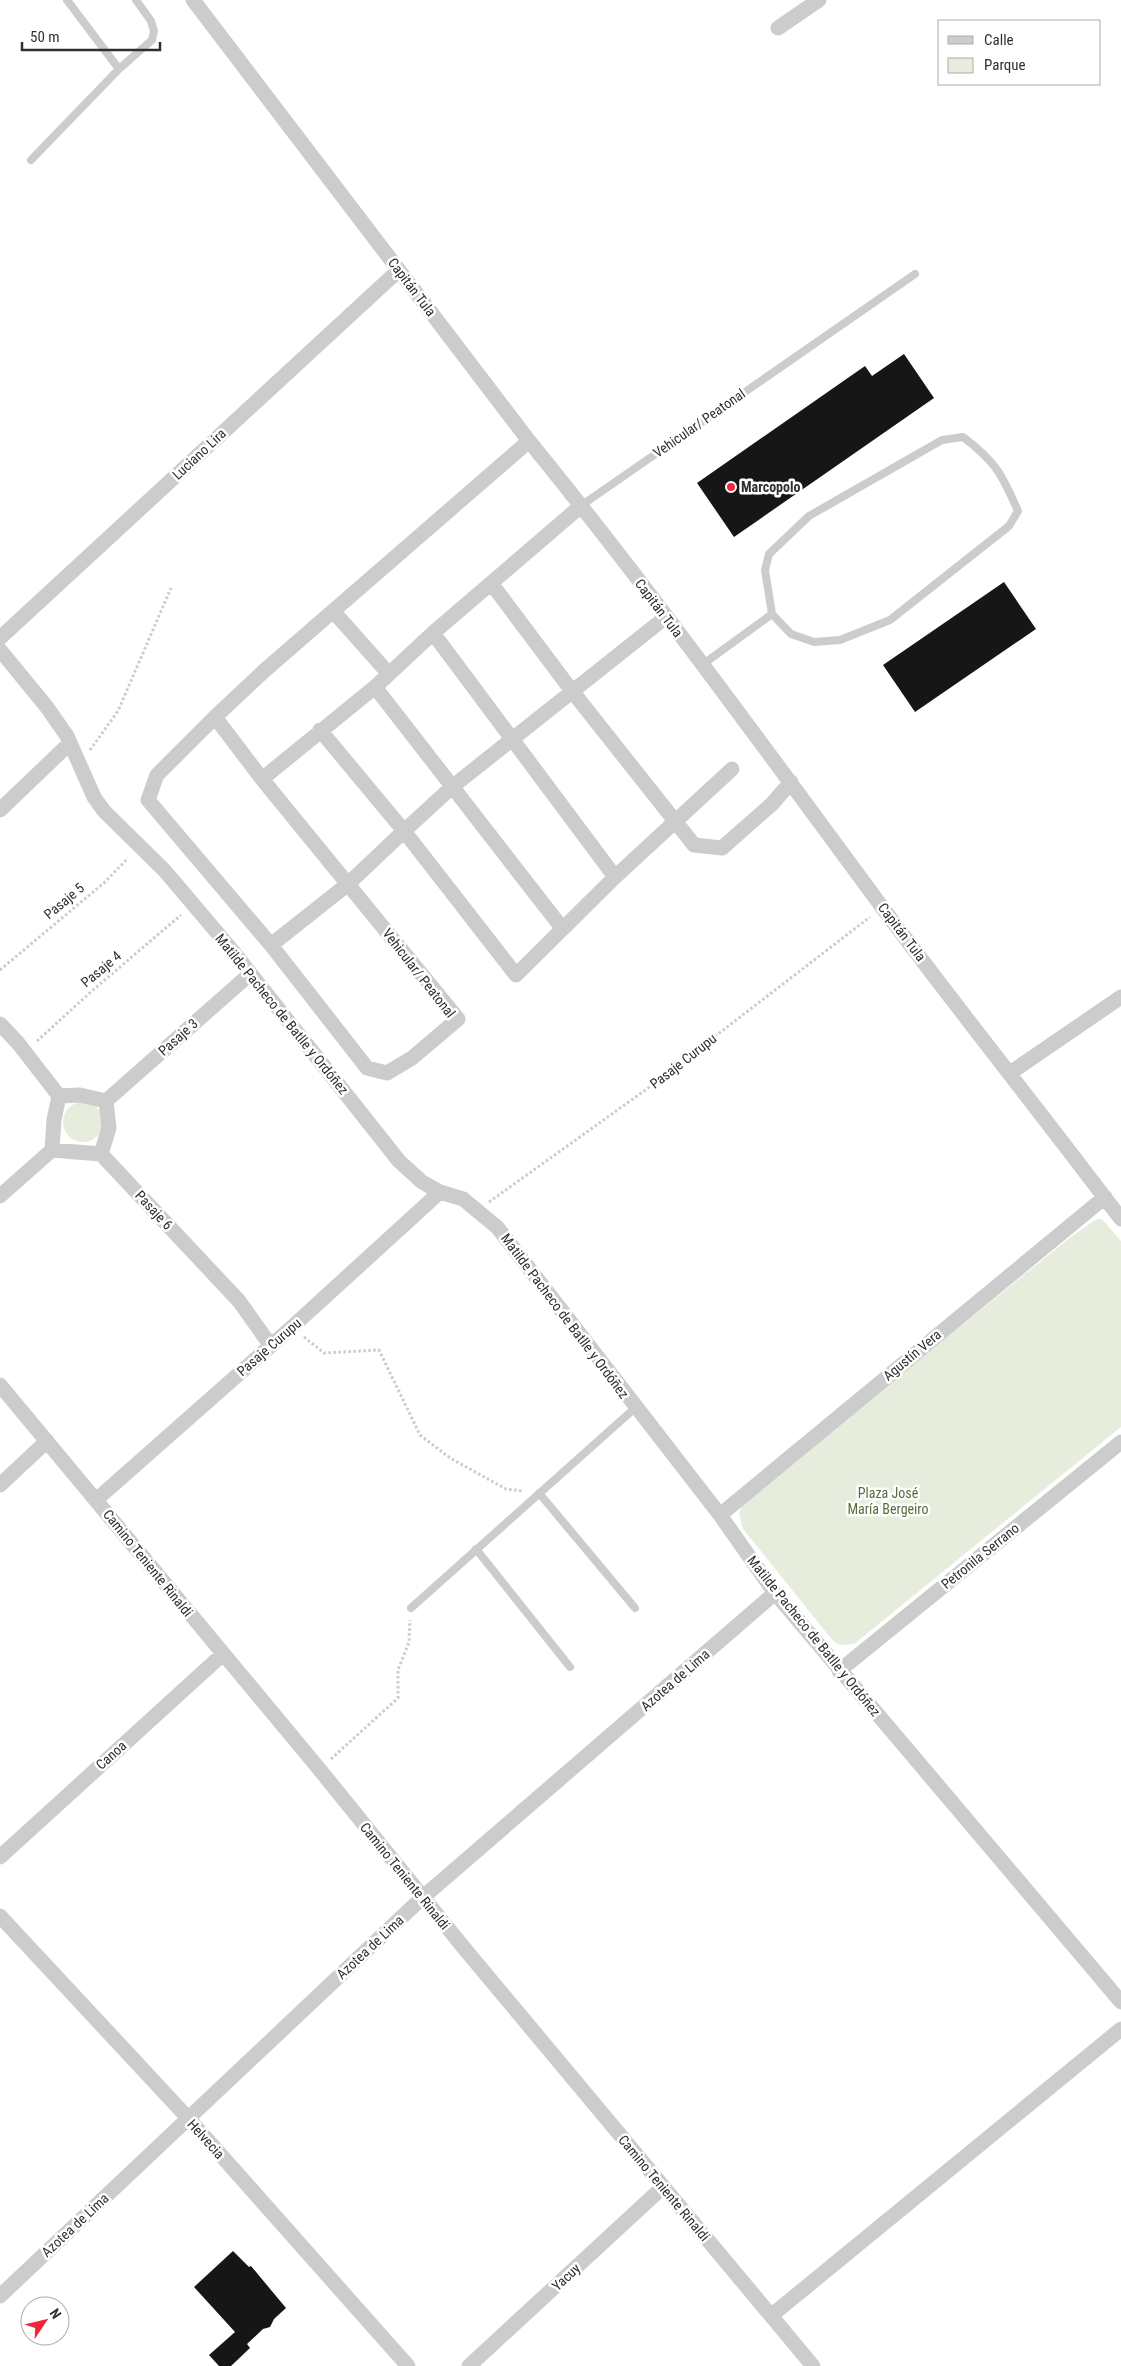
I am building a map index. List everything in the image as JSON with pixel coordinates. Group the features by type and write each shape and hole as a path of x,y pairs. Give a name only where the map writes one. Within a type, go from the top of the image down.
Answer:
{"street":[{"name":"Capitán Tula","path":"193,0 529,441 582,505 791,782 882,907 1121,1219"},
{"path":"778,28 819,0"},
{"name":"Luciano Lira","path":"0,638 399,270"},
{"name":"Vehicular/ Peatonal","path":"215,718 262,779 458,1018 412,1058 386,1073 367,1068 271,945 148,800 157,775 215,718 333,611 529,441"},
{"name":"Vehicular/ Peatonal","path":"262,779 374,687 433,633 582,505"},
{"path":"491,583 572,691 694,845 722,848 772,804 791,782"},
{"path":"333,611 389,674"},
{"path":"271,945 348,884 452,788 666,617"},
{"path":"433,633 615,877"},
{"name":"Matilde Pacheco de Batlle y Ordóñez","path":"0,650 46,706 70,743 94,797 111,818 165,871 399,1161 422,1182 440,1192 463,1198 497,1227 635,1408 720,1515 775,1593 1121,2002"},
{"path":"374,687 562,928"},
{"path":"320,730 404,831 516,975 615,877 676,823 732,769"},
{"path":"0,810 70,743"},
{"name":"Pasaje 3","path":"106,1101 250,974"},
{"path":"1010,1073 1121,997"},
{"path":"0,1024 59,1096"},
{"path":"52,1150 102,1154 109,1128 106,1101 80,1094 59,1096"},
{"path":"0,1196 52,1150 54,1120 59,1096"},
{"name":"Pasaje 6","path":"102,1154 239,1301 271,1346"},
{"name":"Pasaje Curupu","path":"96,1500 271,1346 440,1192"},
{"name":"Agustín Vera","path":"720,1515 1105,1198"},
{"name":"Camino Teniente Rinaldi","path":"0,1385 320,1770 422,1898 813,2366"},
{"path":"0,1485 47,1441"},
{"name":"Petronila Serrano","path":"840,1671 1121,1442"},
{"name":"Azotea de Lima","path":"0,2296 422,1898 775,1593"},
{"name":"Canoa","path":"0,1857 223,1654"},
{"name":"Helvecia","path":"0,1916 188,2118 408,2366"},
{"path":"772,2315 1121,2029"},
{"name":"Yacuy","path":"469,2366 663,2187"}],"lane":[{"path":"67,0 119,69"},
{"path":"31,160 119,69 152,40 154,30 151,21 136,0"},
{"name":"Vehicular/ Peatonal","path":"582,505 915,274"},
{"path":"963,437 991,459 1007,486 1018,510 1009,526 890,620 840,640 814,642 791,634 772,614 765,570 769,554 810,516 942,440 963,437"},
{"path":"702,665 772,614"},
{"path":"411,1608 635,1408"},
{"path":"539,1493 635,1608"},
{"path":"476,1549 570,1667"}],"path":[{"path":"70,743 90,750 118,711 170,588"},
{"name":"Pasaje 5","path":"0,970 105,882 139,846"},
{"name":"Pasaje 4","path":"25,1053 93,990 192,904"},
{"name":"Pasaje Curupu","path":"478,1210 644,1091 882,907"},
{"path":"292,1327 324,1353 379,1350 420,1434 450,1458 506,1489 539,1493"},
{"path":"320,1770 398,1698 398,1670 409,1642 411,1608"}],"green space":[{"path":"79,1102 87,1102 94,1105 100,1111 103,1122 100,1133 94,1139 87,1142 79,1142 72,1139 66,1133 63,1126 63,1118 66,1111 72,1105"},
{"name":"Plaza José María Bergeiro","path":"1097,1219 1102,1219 1121,1241 1121,1427 854,1644 841,1645 834,1642 743,1529 739,1513 743,1503 1072,1236"}],"building":[{"path":"904,354 934,398 734,537 697,483 865,366 872,376"},
{"path":"1004,582 1036,629 915,712 883,665"},
{"path":"233,2251 249,2267 251,2266 286,2308 274,2319 270,2327 263,2329 247,2344 250,2348 231,2366 219,2366 209,2355 235,2332 194,2287"}],"place":[{"name":"Marcopolo","path":"731,487"}]}
